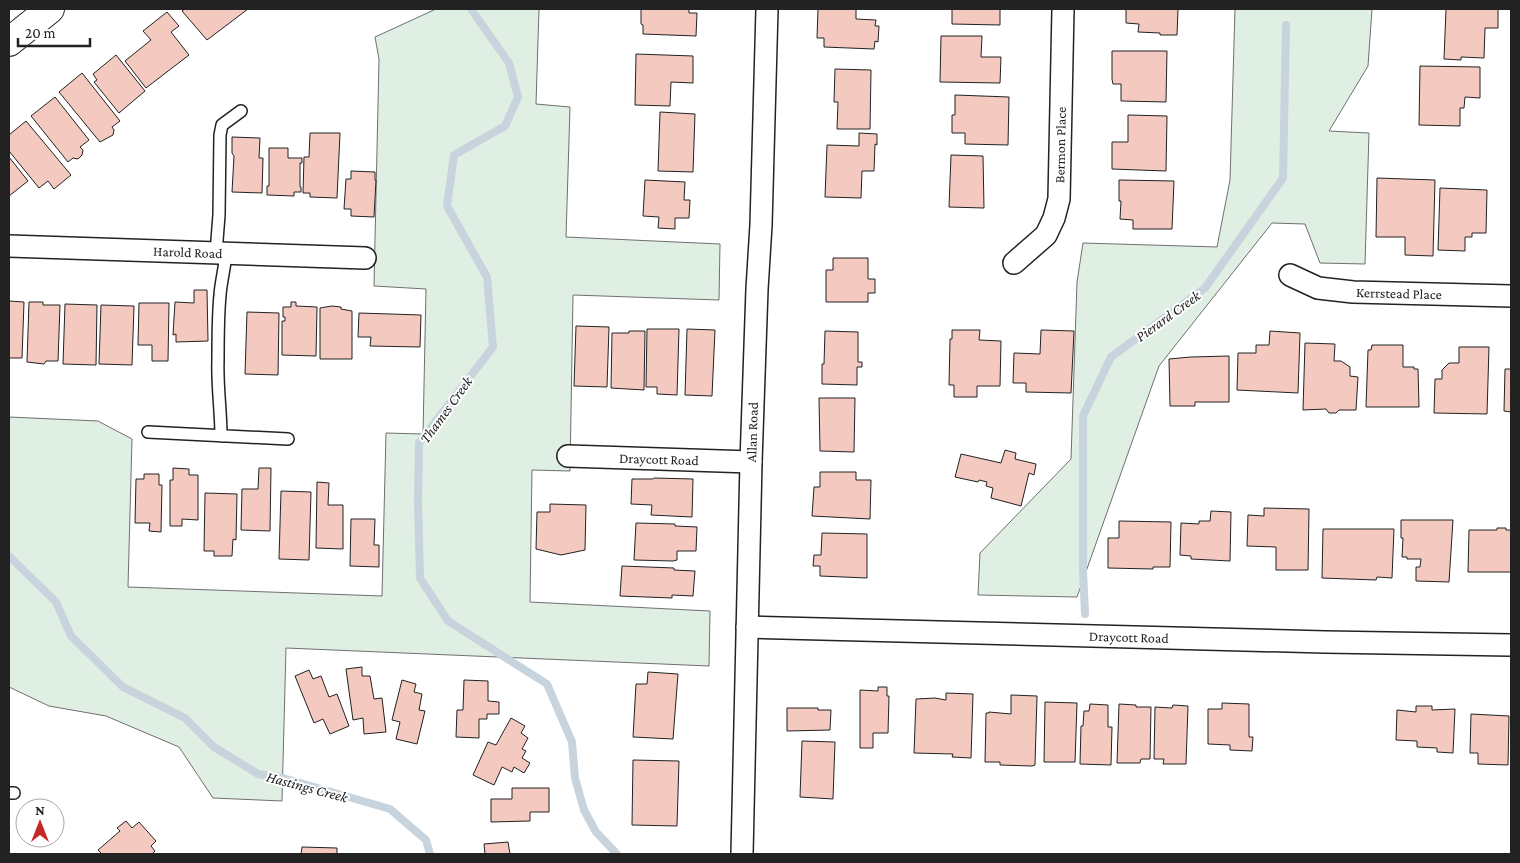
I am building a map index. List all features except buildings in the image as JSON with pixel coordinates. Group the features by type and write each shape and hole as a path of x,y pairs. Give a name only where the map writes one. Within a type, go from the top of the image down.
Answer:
{"street":[{"path":"9,42 50,9"},
{"name":"Allan Road","path":"742,854 751,462 761,224 767,9"},
{"name":"Bermon Place","path":"1014,263 1046,235 1054,218 1059,199 1063,9"},
{"name":"Harold Road","path":"9,246 365,258"},
{"name":"Kerrstead Place","path":"1290,275 1318,288 1353,292 1511,296"},
{"name":"Draycott Road","path":"568,456 751,462"},
{"name":"Draycott Road","path":"747,627 1511,645"}],"lane":[{"path":"221,436 218,351 220,294 225,269 221,253 219,215 220,135 222,125 241,111"},
{"path":"148,432 288,438"}],"green space":[{"path":"436,9 539,9 536,104 570,107 566,237 720,244 719,300 573,295 570,471 532,470 530,602 710,611 709,666 286,648 282,801 213,798 179,747 106,716 49,706 9,687 9,417 98,421 132,439 128,587 382,596 386,433 423,434 426,289 374,286 379,59 375,37"},
{"path":"1235,9 1372,9 1368,66 1329,131 1369,133 1365,264 1320,263 1305,224 1272,223 1159,366 1077,597 978,595 980,553 1071,459 1077,282 1083,243 1217,247 1230,180"}],"waterway":[{"name":"Thames Creek","path":"471,9 509,63 518,97 505,126 454,155 447,206 487,277 493,347 419,443 420,578 448,621 547,684 572,742 575,778 584,810 596,832 617,854"},
{"name":"Pierard Creek","path":"1085,614 1083,570 1083,416 1111,357 1205,288 1283,178 1286,25"},
{"name":"Hastings Creek","path":"9,556 56,602 71,636 123,687 185,718 214,747 258,774 283,778 390,809 426,840 430,854"}]}
